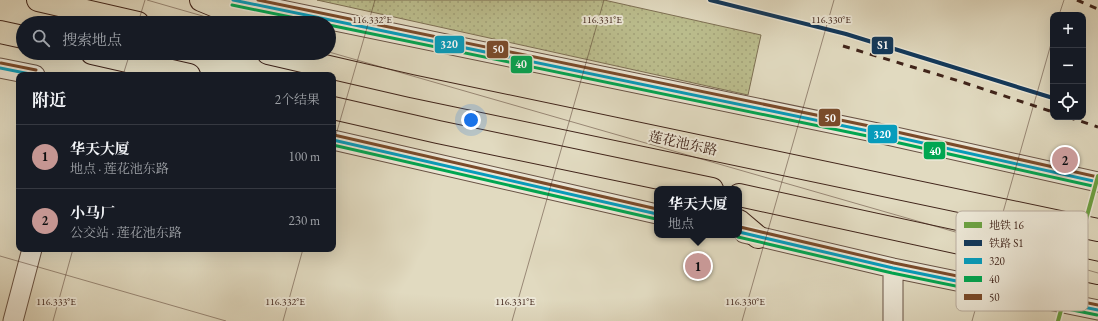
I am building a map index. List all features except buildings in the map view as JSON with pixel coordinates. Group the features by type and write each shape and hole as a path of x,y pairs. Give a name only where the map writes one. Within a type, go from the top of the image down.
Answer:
{"highway":[{"path":"38,0 108,16"},
{"path":"201,0 240,16"},
{"path":"0,32 16,36"},
{"path":"336,55 411,86"},
{"path":"123,60 176,72"},
{"name":"莲花池东路","path":"298,60 411,86 1007,211"},
{"path":"336,109 438,132 694,186"},
{"path":"336,119 438,132"},
{"path":"742,196 956,242"},
{"path":"742,225 748,234"},
{"name":"莲花池东路","path":"1088,228 1098,230"},
{"path":"1088,271 1098,273"}],"street":[{"path":"233,0 311,16"},
{"path":"336,21 878,133 1098,182"},
{"path":"0,68 20,72"},
{"path":"336,141 654,213"},
{"path":"748,234 893,268 956,281"},
{"path":"13,321 31,252"},
{"path":"893,268 893,321"},
{"path":"1088,308 1098,310"}],"green space":[{"path":"317,0 604,0 761,35 748,95"}],"railway":[{"path":"1077,0 1098,9"},
{"path":"843,46 959,81 1050,111"},
{"path":"1077,120 1098,127"}],"metro line":[{"name":"16","path":"1088,212 1098,176"},
{"name":"16","path":"1058,321 1061,311"}],"rail line":[{"name":"S1","path":"710,0 846,34 1050,97"}],"transit line":[{"name":"320","path":"233,0 311,16"},
{"name":"50","path":"258,0 336,16"},
{"name":"40","path":"232,5 286,16"},
{"name":"50","path":"336,16 879,128 1098,177"},
{"name":"320","path":"336,21 878,133 1098,182"},
{"name":"40","path":"336,26 877,138 1097,187"},
{"name":"50","path":"1,63 36,70"},
{"name":"320","path":"0,68 20,72"},
{"name":"50","path":"336,135 654,208"},
{"name":"320","path":"336,141 654,213"},
{"name":"40","path":"336,146 654,219"},
{"name":"50","path":"742,227 956,276"},
{"name":"320","path":"742,233 893,268 956,281"},
{"name":"40","path":"742,238 892,273 956,286"},
{"name":"50","path":"1088,303 1098,305"},
{"name":"320","path":"1088,308 1098,310"},
{"name":"40","path":"1077,311 1097,315"}],"place":[{"name":"小马厂","path":"1065,160"},
{"name":"华天大厦","path":"698,266"}]}
